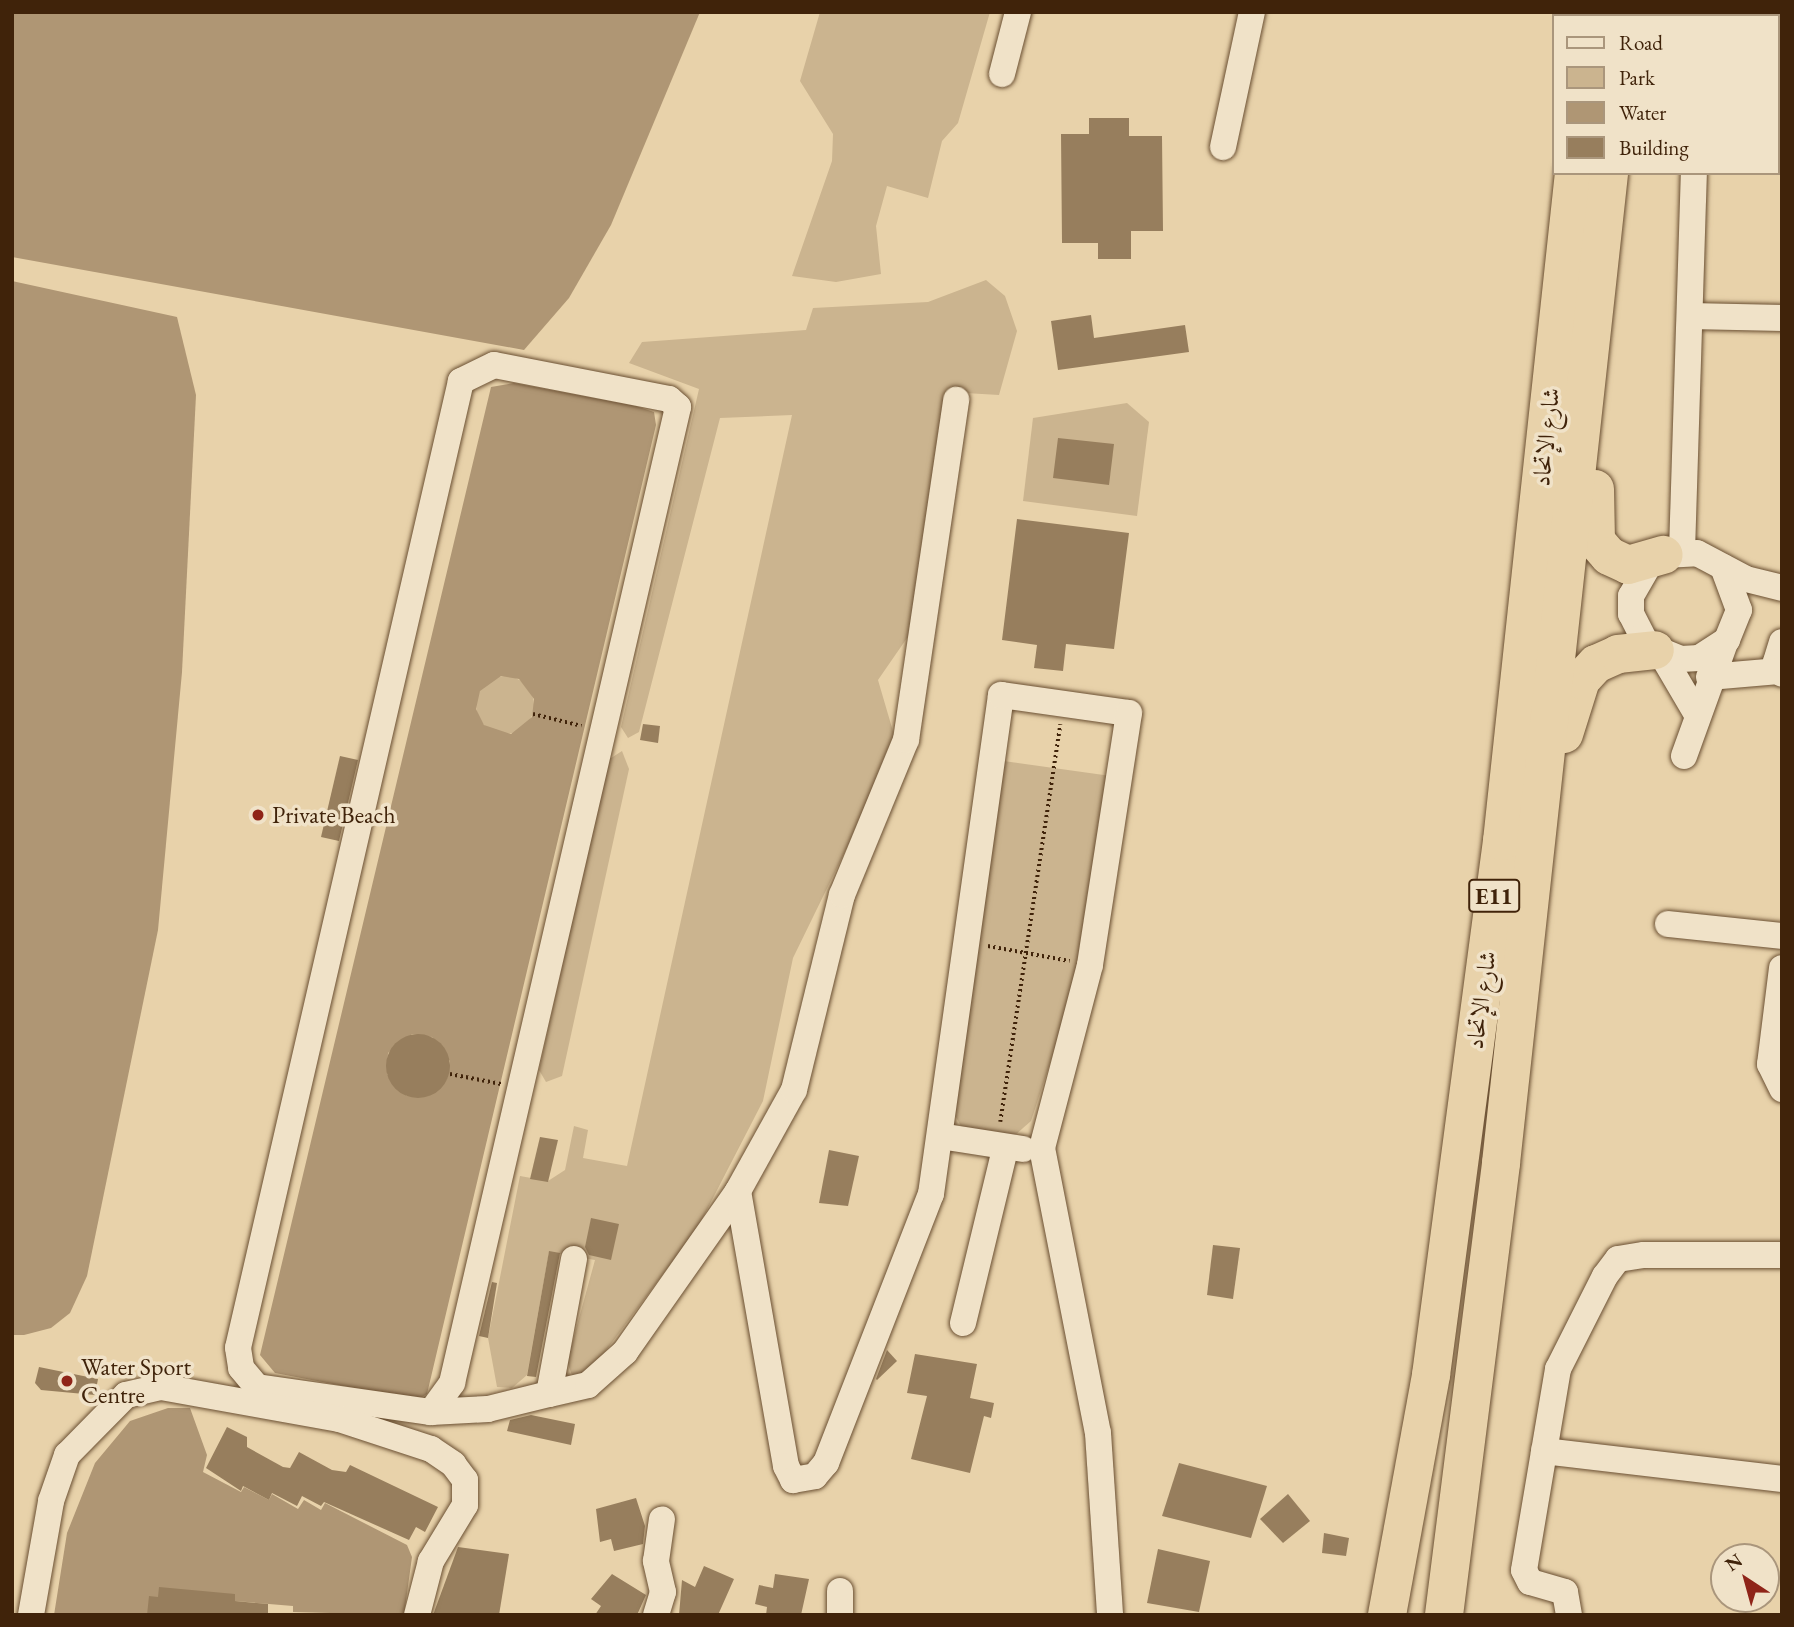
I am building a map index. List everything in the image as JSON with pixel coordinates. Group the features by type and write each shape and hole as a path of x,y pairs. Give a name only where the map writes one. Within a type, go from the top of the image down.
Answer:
{"highway":[{"name":"شارع الإتحاد","path":"1387,1615 1431,1375 1502,841 1574,175"},
{"name":"شارع الإتحاد","path":"1446,1612 1536,841 1609,175"},
{"path":"1600,269 1596,541 1629,565 1673,553"},
{"path":"1536,841 1581,680 1618,654 1659,653"}],"street":[{"path":"1002,74 1018,12"},
{"path":"1223,147 1252,12"},
{"path":"1673,553 1691,316 1694,175"},
{"path":"1691,316 1782,318"},
{"path":"431,1412 452,1383 517,1088 678,407 669,399 535,372 477,368 461,381 238,1348 241,1368 257,1387 431,1412 488,1409 588,1385 625,1352 737,1191 794,1090 842,895 906,740 956,400"},
{"path":"1696,713 1659,653 1637,631 1631,596 1648,565 1673,553 1723,567 1782,589"},
{"path":"1684,756 1709,677 1731,633 1738,593 1723,567"},
{"path":"1659,653 1699,658 1782,596"},
{"path":"1709,677 1780,673 1782,642"},
{"path":"737,1191 782,1446 793,1480 804,1481 826,1464 931,1194 1001,695 1129,712 1090,965 1042,1148 1098,1433 1110,1615"},
{"path":"1782,918 1668,916 1782,936"},
{"path":"1782,968 1772,1075 1782,1089"},
{"path":"940,1136 1001,1149 1042,1148"},
{"path":"963,1323 1001,1149"},
{"path":"1569,1615 1565,1592 1525,1574 1561,1359 1618,1259 1782,1255"},
{"path":"549,1394 574,1259"},
{"path":"31,1615 51,1501 67,1455 126,1395 161,1387 339,1419 431,1448 453,1464 465,1480 465,1505 431,1561 416,1615"},
{"path":"1544,1451 1782,1479"},
{"path":"656,1615 663,1592 656,1561 662,1519"}],"path":[{"path":"1001,1149 1022,951 1063,702"},
{"path":"533,714 603,731"},
{"path":"965,942 1090,965"},
{"path":"450,1074 517,1088"}],"green space":[{"path":"820,12 990,12 958,123 942,141 928,198 887,186 876,226 881,274 836,282 792,276 832,161 833,134 800,81"},
{"path":"986,280 1005,296 1017,331 999,395 948,392 916,625 878,680 897,745 793,958 763,1101 698,1227 587,1376 572,1375 567,1362 595,1260 549,1252 527,1375 512,1388 497,1387 488,1338 520,1176 548,1181 565,1170 574,1126 588,1130 583,1158 627,1166 792,415 720,418 639,732 628,738 621,727 699,389 629,363 642,342 806,330 813,308 928,302"},
{"path":"1127,403 1149,422 1137,516 1023,501 1033,418"},
{"path":"505,676 516,678 529,689 534,705 532,716 521,729 505,734 494,732 481,721 476,705 478,694 489,681"},
{"path":"622,751 629,769 562,1076 546,1082 539,1070 608,760"},
{"path":"996,760 1118,777 1078,978 1031,1121 1015,1135 962,1128 947,1101"}],"water":[{"path":"12,12 700,12 611,225 569,298 524,350 12,257"},
{"path":"12,281 177,317 196,395 182,672 158,930 87,1276 70,1313 51,1328 24,1335 12,1335"},
{"path":"514,383 636,406 654,412 656,425 427,1394 417,1400 275,1373 260,1355 491,387","holes":["501,676 519,679 534,699 532,717 511,734 484,725 476,709 480,691","412,1034 432,1037 450,1061 447,1079 428,1096 407,1096 387,1074 388,1053"]},
{"path":"168,1408 190,1408 207,1455 203,1472 241,1492 244,1487 269,1500 272,1494 298,1509 304,1500 321,1510 325,1503 407,1545 412,1557 404,1615 293,1612 293,1606 235,1601 235,1594 158,1597 147,1615 54,1615 67,1533 95,1463 130,1421"}],"building":[{"path":"1089,118 1129,118 1129,136 1162,136 1163,231 1131,231 1131,259 1098,259 1098,243 1062,243 1061,134 1089,134"},
{"path":"1091,315 1094,338 1185,325 1189,352 1058,370 1051,321"},
{"path":"1058,438 1114,444 1109,485 1053,478"},
{"path":"1017,519 1129,533 1114,649 1066,644 1063,671 1034,668 1037,645 1002,640"},
{"path":"643,724 660,726 658,743 640,740"},
{"path":"340,756 358,760 339,841 321,837"},
{"path":"418,1034 436,1040 444,1048 450,1066 444,1084 436,1092 418,1098 400,1092 392,1084 386,1066 392,1048 400,1040"},
{"path":"540,1137 558,1140 548,1182 530,1179"},
{"path":"829,1150 859,1156 848,1206 819,1203"},
{"path":"591,1218 619,1224 611,1260 589,1255 585,1247"},
{"path":"1213,1245 1240,1248 1233,1299 1207,1295"},
{"path":"549,1251 560,1253 536,1377 527,1376"},
{"path":"492,1282 497,1283 488,1338 479,1336"},
{"path":"887,1350 897,1361 877,1380 876,1379"},
{"path":"915,1354 977,1364 970,1398 994,1403 991,1418 984,1416 970,1473 911,1459 927,1396 907,1393"},
{"name":"Water Sport Centre","path":"39,1367 98,1379 95,1395 41,1390 35,1383"},
{"path":"531,1415 575,1424 571,1445 507,1431 510,1420"},
{"path":"227,1427 247,1437 247,1447 283,1467 290,1468 299,1452 332,1470 346,1472 350,1465 438,1507 425,1532 416,1527 409,1540 324,1502 321,1506 302,1496 297,1506 272,1493 269,1500 243,1486 241,1491 206,1468"},
{"path":"1179,1463 1267,1486 1251,1538 1162,1516"},
{"path":"1288,1494 1310,1521 1283,1543 1260,1519"},
{"path":"636,1498 645,1526 643,1544 614,1551 611,1539 600,1542 596,1509"},
{"path":"1324,1533 1349,1538 1346,1556 1322,1553"},
{"path":"458,1547 509,1554 499,1615 433,1615"},
{"path":"1158,1549 1210,1561 1199,1612 1147,1603"},
{"path":"704,1566 734,1579 718,1615 679,1615 682,1580 695,1587"},
{"path":"612,1574 646,1595 637,1615 595,1615 601,1606 591,1599"},
{"path":"775,1574 809,1579 801,1615 766,1615 767,1607 755,1604 759,1585 773,1588"},
{"path":"159,1587 235,1594 235,1601 268,1604 268,1615 147,1615 149,1596 158,1597"}],"place":[{"name":"Private Beach","path":"258,815"},
{"name":"Water Sport Centre","path":"67,1381"}]}
